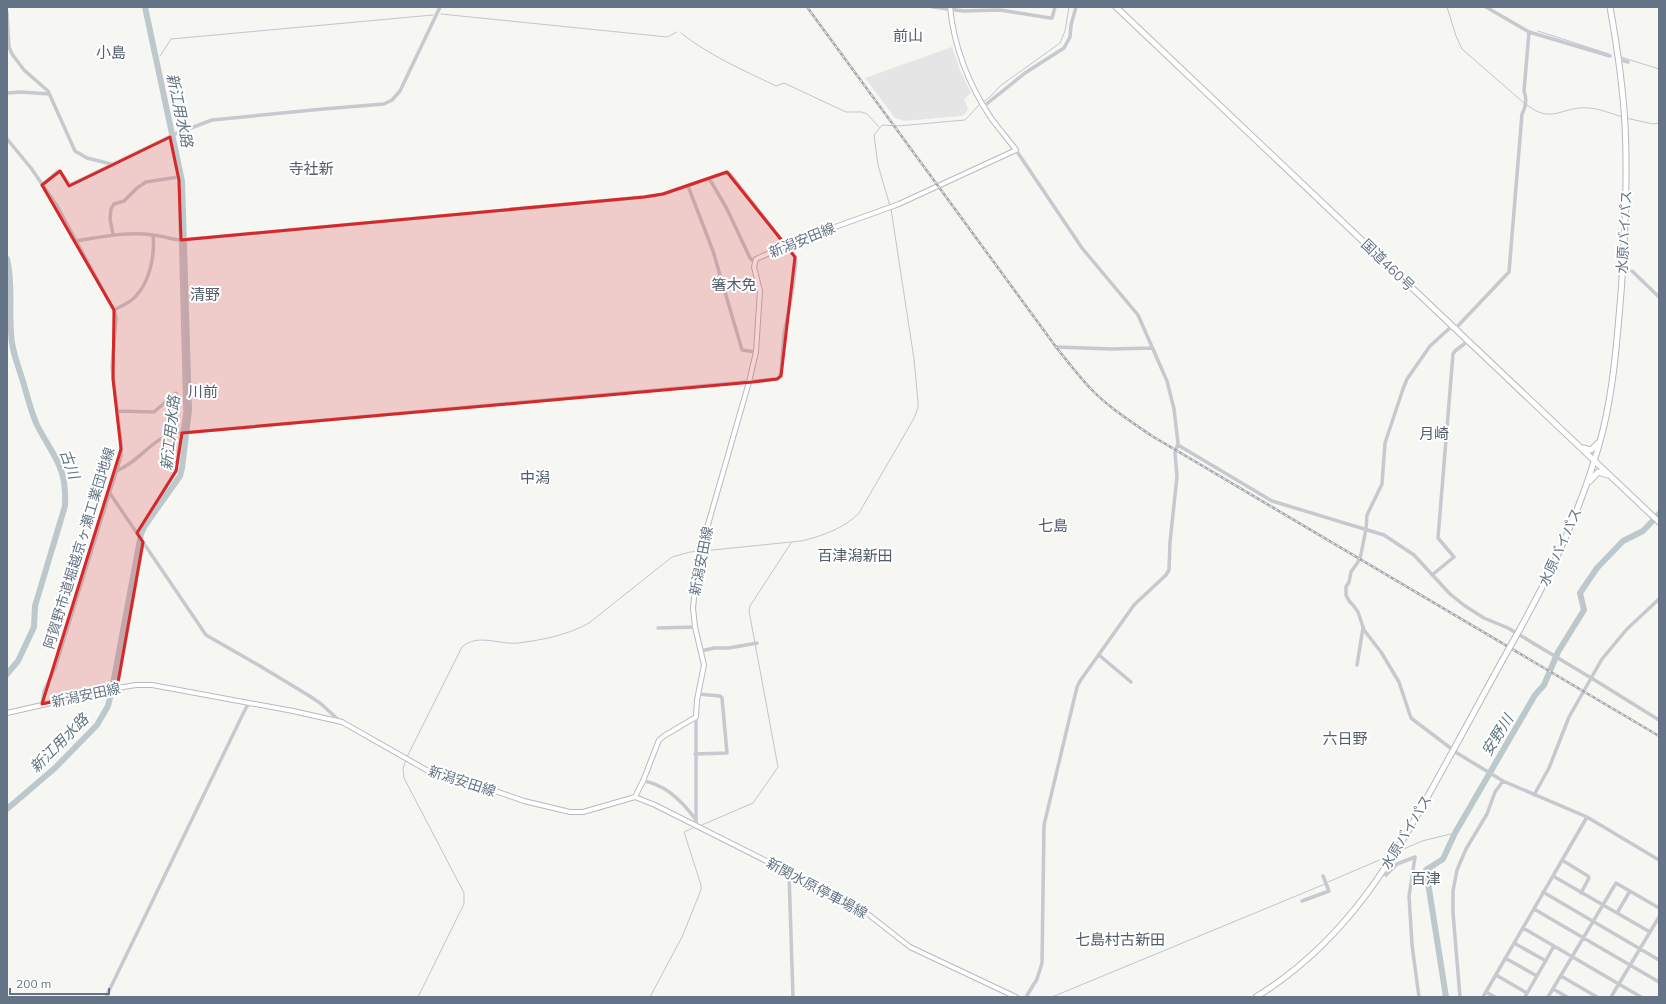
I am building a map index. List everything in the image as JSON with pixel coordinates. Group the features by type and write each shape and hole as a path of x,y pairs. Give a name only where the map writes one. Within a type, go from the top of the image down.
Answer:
{"highway":[{"name":"国道460号","path":"1116,7 1659,522"},
{"name":"水原バイパス","path":"1256,997 1288,974 1324,944 1352,914 1374,884 1418,814 1520,629 1555,563 1587,485 1600,442 1609,399 1618,325 1625,239 1626,175 1624,108 1610,7"},
{"path":"1580,447 1591,450 1600,442"},
{"path":"1587,485 1596,473 1600,472 1609,475"}],"main road":[{"path":"950,8 958,52 991,118 1016,150"},
{"name":"新潟安田線","path":"696,717 698,694 704,665 695,627 693,608 699,561 756,352 760,291 754,262 756,259 787,246 893,206 1016,150"},
{"name":"新潟安田線","path":"7,713 136,684 152,685 342,722 408,761 440,776 484,787 524,801 570,812 591,811 635,797"},
{"path":"635,797 659,740 696,717"},
{"name":"新関水原停車場線","path":"635,797 696,824 838,897 864,911 910,947 1016,997"}],"street":[{"path":"42,185 57,172 61,173 69,184 72,184 175,134 200,124 225,118 384,104 392,100 400,91 440,7"},
{"path":"934,7 963,11 1000,10 1050,18 1052,18 1055,7"},
{"path":"984,106 1026,73 1064,48 1070,37 1071,25 1076,7"},
{"path":"1486,7 1529,32 1610,56"},
{"path":"7,12 9,47 12,54 24,70 49,94 75,151 87,158 111,164"},
{"path":"1529,32 1524,91 1526,99 1522,114 1512,265 1507,274 1453,328 1430,346 1408,379 1403,389 1385,444 1382,484 1367,515 1366,529 1360,559 1351,572 1349,582 1346,587 1346,595 1358,612 1363,627 1381,652 1399,682 1412,719 1469,761 1501,780 1586,817 1659,860"},
{"path":"1621,60 1628,62"},
{"path":"7,93 21,92 49,94"},
{"path":"138,534 176,471 185,432 183,240 178,176 171,137"},
{"name":"阿賀野市道堀越京ヶ瀬工業団地線","path":"7,139 57,206 114,310 116,318 112,367 122,449 55,668 44,690 42,704"},
{"path":"1016,150 1082,248 1138,315 1167,381 1172,399 1178,445 1175,453 1177,477 1170,542 1169,570 1166,575 1134,605 1080,680 1077,687 1044,825 1042,963 1037,979 1026,997"},
{"path":"76,241 113,234 153,234 183,240 644,197 663,194 727,172 731,175 787,246 795,257 796,262 792,294 784,334 780,376 777,379 185,432 163,437 125,467 116,471"},
{"path":"113,234 110,219 111,209 114,204 124,201 137,188 146,182 178,176"},
{"path":"709,178 727,209 750,258 754,262"},
{"path":"688,186 713,251 742,350 756,352"},
{"path":"114,310 134,298 146,282 151,265 153,234"},
{"path":"1632,271 1659,297"},
{"path":"1432,575 1454,557 1438,538 1453,354 1468,341"},
{"path":"1056,347 1112,349 1152,348"},
{"path":"117,411 154,412 176,394"},
{"path":"1178,445 1272,501 1384,534 1414,556 1450,594 1472,611 1508,628 1539,646 1659,720"},
{"path":"109,492 206,635 308,695 342,722"},
{"path":"117,688 142,541"},
{"path":"1534,795 1549,768 1569,717 1602,659 1627,629 1659,599"},
{"path":"658,628 695,627"},
{"path":"1357,665 1363,627"},
{"path":"701,650 756,643"},
{"path":"1099,655 1131,682"},
{"path":"696,754 727,753 722,698 720,696 698,694"},
{"path":"106,997 241,718 250,703"},
{"path":"696,717 696,824"},
{"path":"1460,997 1453,913 1453,891 1457,870 1466,849 1487,814 1501,780"},
{"path":"643,781 655,783 666,790 689,811 696,824"},
{"path":"1483,997 1586,817"},
{"path":"1386,874 1397,864 1415,857 1409,896 1412,945 1419,997"},
{"path":"1562,860 1588,876 1589,878 1581,893"},
{"path":"789,873 793,997"},
{"path":"1302,901 1329,891 1323,876"},
{"path":"1553,876 1650,932"},
{"path":"1548,997 1616,883 1659,908"},
{"path":"1617,913 1630,891"},
{"path":"1543,892 1659,960"},
{"path":"1534,908 1659,982"},
{"path":"1611,997 1659,917"},
{"path":"1523,928 1641,997"},
{"path":"1514,943 1546,961"},
{"path":"1496,975 1526,995 1554,946"},
{"path":"1505,958 1537,976"},
{"path":"1561,976 1597,997"},
{"path":"1553,989 1567,997"},
{"path":"1486,992 1495,997"}],"highlighted area":[{"path":"170,137 179,180 181,240 644,197 663,194 727,172 795,257 781,376 777,379 753,382 182,433 176,471 137,533 143,542 117,688 42,704 121,449 113,379 114,310 42,185 60,171 69,186"}],"shaded area":[{"path":"952,47 960,70 971,93 964,99 968,109 965,114 960,116 905,121 895,118 865,78"}],"waterway":[{"name":"新江用水路","path":"7,809 55,768 97,725 108,706 141,534 144,527 180,476 182,468 189,410 182,181 145,7"},
{"path":"983,102 1000,86 1060,43 1065,31 1069,7"},
{"path":"1447,7 1456,36 1462,49 1524,103"},
{"path":"441,14 667,37 677,32"},
{"path":"160,56 171,39 433,15"},
{"path":"1538,31 1609,54"},
{"path":"681,33 715,56 776,86 784,83 846,112 862,112 867,114 879,127"},
{"path":"1621,57 1659,69"},
{"path":"890,206 878,165 874,135 882,125 898,126 965,120 980,104"},
{"path":"1527,105 1543,114 1557,113 1578,108 1592,108 1623,117"},
{"path":"1626,118 1653,124 1659,123"},
{"path":"703,551 801,541 824,534 847,523 859,513 913,420 918,408 914,359 891,209"},
{"name":"古川","path":"7,259 10,277 11,339 14,352 31,410 37,425 62,471 65,492 65,506 35,606 34,627 18,661 7,674"},
{"name":"安野川","path":"1446,997 1426,870 1443,859 1455,833 1535,695 1544,685 1558,652 1584,610 1580,593 1597,568 1623,541 1643,531 1659,514"},
{"path":"702,825 753,803 778,767 749,611 750,606 791,543"},
{"path":"407,757 462,647 468,643 482,640 518,643 545,639 572,631 589,623 672,557 700,551"},
{"path":"406,760 403,768 404,778 464,893 464,904 418,997"},
{"path":"650,997 682,937 701,890 701,885 684,832 693,828"},
{"path":"1397,852 1422,841 1455,833"},
{"path":"1328,882 1391,855"},
{"path":"1052,997 1325,884"}],"railway":[{"path":"807,7 1056,347 1086,383 1104,401 1152,436 1659,736"}],"district":[{"name":"前山","path":"908,35"},
{"name":"小島","path":"111,52"},
{"name":"寺社新","path":"311,168"},
{"name":"箸木免","path":"734,284"},
{"name":"清野","path":"205,294"},
{"name":"川前","path":"203,391"},
{"name":"月崎","path":"1434,433"},
{"name":"中潟","path":"535,477"},
{"name":"七島","path":"1053,525"},
{"name":"百津潟新田","path":"855,555"},
{"name":"六日野","path":"1345,738"},
{"name":"百津","path":"1426,878"},
{"name":"七島村古新田","path":"1120,939"}]}
